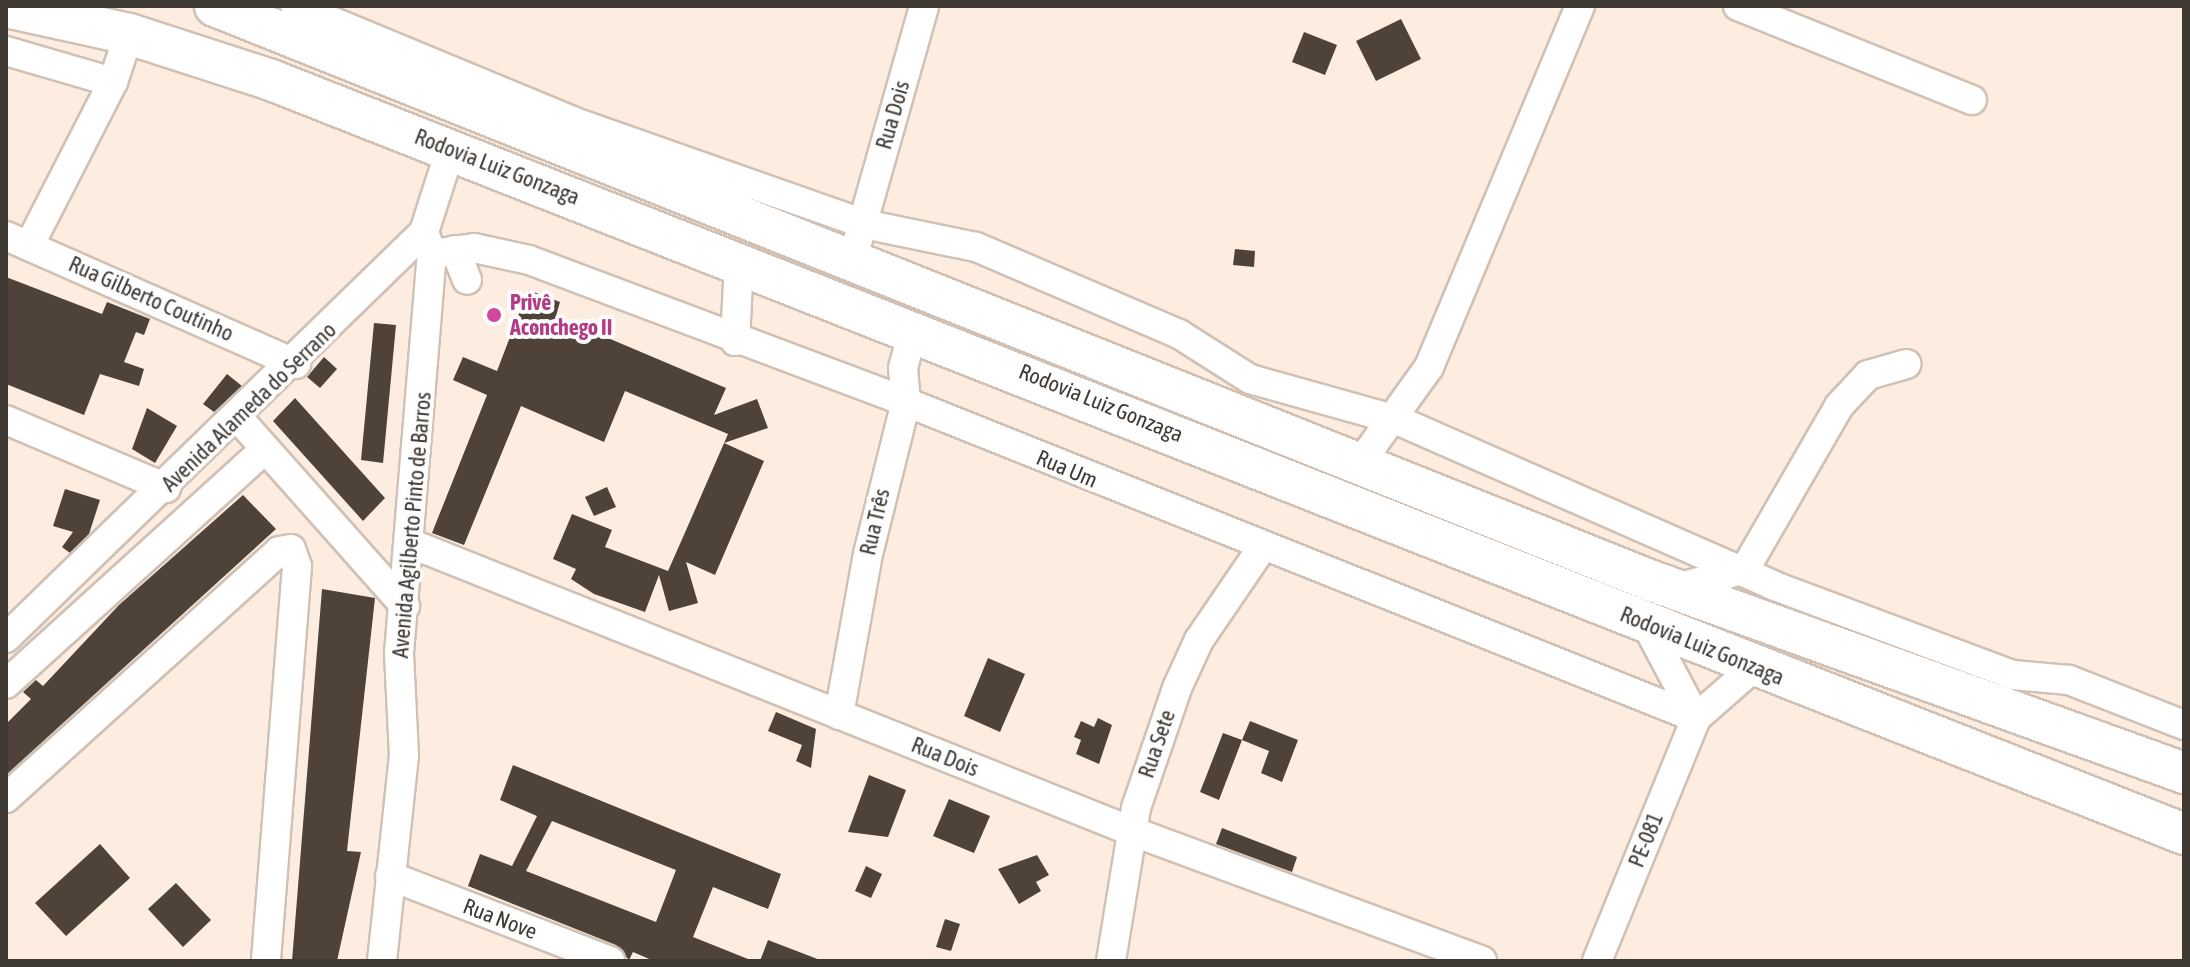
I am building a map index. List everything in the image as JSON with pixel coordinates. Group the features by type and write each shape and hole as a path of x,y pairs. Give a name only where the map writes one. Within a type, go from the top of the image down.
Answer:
{"highway":[{"name":"Rodovia Luiz Gonzaga","path":"215,6 858,242 1360,463 1673,589 2184,773"},
{"name":"Rodovia Luiz Gonzaga","path":"6,7 129,34 451,148 1754,667 2184,834"}],"street":[{"path":"295,6 858,242 976,247 1179,334 1250,379 1397,420 1647,530 2013,675 2069,680 2184,725"},
{"name":"Rua Dois","path":"858,242 924,6"},
{"path":"1360,463 1397,420 1429,367 1580,6"},
{"path":"1738,6 1972,100"},
{"path":"18,241 113,82 129,34"},
{"path":"6,51 113,82"},
{"name":"Avenida Alameda do Serrano","path":"6,638 296,364 437,245 451,148"},
{"name":"Rua Gilberto Coutinho","path":"18,241 296,364"},
{"path":"437,245 467,280"},
{"name":"Rua Um","path":"437,245 529,260 735,341 790,370 906,402 1261,549 1696,718"},
{"name":"Avenida Agilberto Pinto de Barros","path":"382,961 404,756 405,606 437,245"},
{"path":"735,341 739,262"},
{"name":"Rua Três","path":"839,715 868,554 906,402 903,368 913,331"},
{"path":"1673,589 1745,569 1839,406 1877,370 1906,364"},
{"path":"239,419 405,606"},
{"path":"6,420 166,488"},
{"name":"Avenida Alameda do Serrano","path":"6,684 265,449"},
{"path":"1561,544 1647,530"},
{"name":"Rua Dois","path":"412,544 1134,832 1482,961"},
{"path":"6,798 279,551 291,549 297,566 266,961"},
{"name":"Rua Sete","path":"1111,961 1134,832 1177,688 1199,640 1261,549"},
{"path":"1646,624 1696,718 1754,667"},
{"name":"PE-081","path":"1597,961 1696,718"},
{"name":"Rua Nove","path":"390,876 610,961"}],"building":[{"path":"1401,19 1421,59 1376,81 1356,41"},
{"path":"1304,32 1337,45 1325,75 1292,62"},
{"path":"1235,249 1255,251 1254,267 1233,265"},
{"path":"6,277 102,314 107,302 150,319 144,335 136,332 124,362 144,369 139,386 100,374 84,415 6,384"},
{"path":"528,290 560,302 556,316 726,388 714,415 757,399 768,428 724,443 728,434 625,391 604,442 521,406 464,545 432,533 487,395 453,380 463,357 497,371"},
{"path":"374,323 396,325 383,463 361,460"},
{"path":"324,357 337,369 320,388 307,377"},
{"path":"227,374 242,386 214,412 203,404"},
{"path":"295,398 385,498 363,521 273,421"},
{"path":"147,408 177,426 155,463 132,449"},
{"path":"724,443 764,461 715,575 686,562 698,603 669,611 659,575 645,612 594,594 571,579 576,569 553,559 572,514 612,530 605,547 668,571"},
{"path":"607,487 616,507 594,516 585,497"},
{"path":"65,489 100,500 89,534 70,553 62,547 73,532 53,526"},
{"path":"243,495 276,529 6,775 6,724 31,699 23,692 36,680 43,686 119,605"},
{"path":"322,589 375,598 347,851 361,852 337,961 292,961"},
{"path":"988,658 1025,674 1000,732 964,716"},
{"path":"776,712 816,729 811,768 796,761 802,745 768,731"},
{"path":"1098,718 1112,725 1099,764 1076,754 1081,740 1074,737 1081,721 1094,727"},
{"path":"1250,721 1298,740 1282,782 1261,773 1269,751 1242,740"},
{"path":"1223,733 1242,740 1219,800 1200,792"},
{"path":"513,765 781,874 768,909 713,887 693,937 753,961 654,961 633,952 629,960 616,945 468,886 480,854 512,866 537,816 500,800","holes":["552,821 676,870 656,922 526,871"]},
{"path":"869,775 906,790 888,837 848,832"},
{"path":"949,799 990,816 974,853 933,836"},
{"path":"1222,828 1297,857 1292,872 1216,844"},
{"path":"100,844 130,878 66,936 35,903"},
{"path":"1037,855 1049,875 1036,882 1041,891 1019,904 998,869"},
{"path":"866,866 882,874 871,898 855,891"},
{"path":"176,883 211,920 183,947 148,909"},
{"path":"945,919 960,924 951,951 936,947"},
{"path":"768,940 820,960 760,961"}],"place":[{"name":"Privê Aconchego II","path":"494,315"}]}
